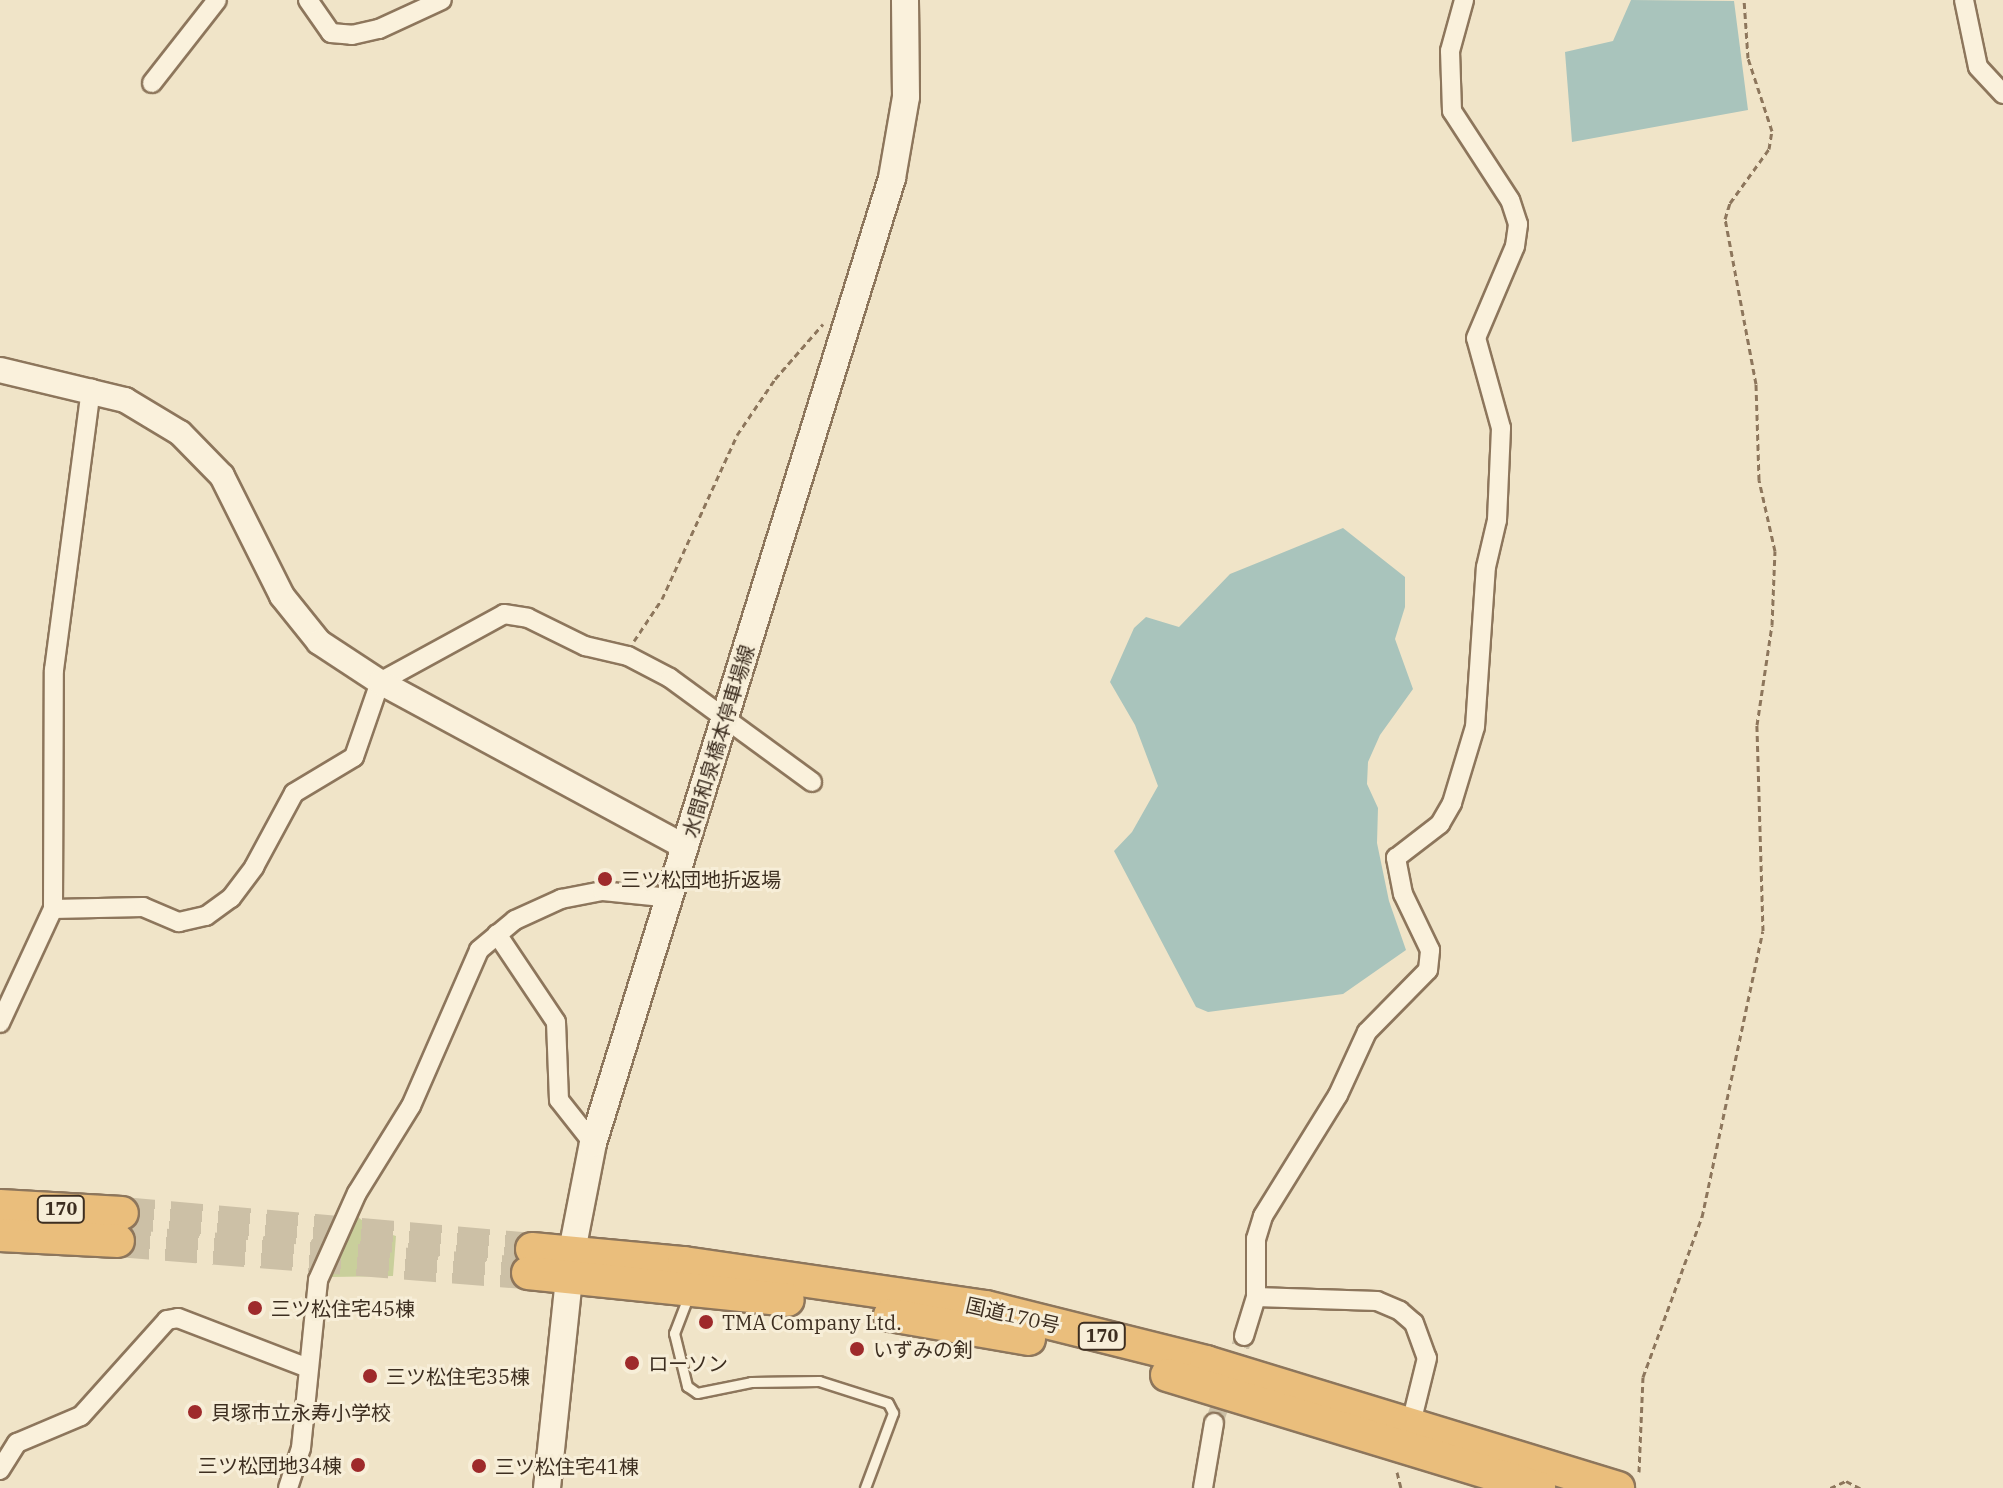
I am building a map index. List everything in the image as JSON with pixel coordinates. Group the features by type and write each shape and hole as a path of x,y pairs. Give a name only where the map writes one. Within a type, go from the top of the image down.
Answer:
{"highway":[{"name":"170","path":"0,1206 120,1227 0,1235"},
{"name":"国道170号","path":"530,1261 986,1307 1206,1362 1411,1423 1628,1480"},
{"name":"国道170号","path":"571,1263 691,1289 1009,1334 1197,1383 1539,1488"}],"main road":[{"name":"水間和泉橋本停車場線","path":"547,1488 571,1263 593,1143 892,178 906,97 905,0"}],"street":[{"path":"152,83 217,0"},
{"path":"308,0 331,33 352,35 379,29 442,0"},
{"path":"1244,1336 1256,1297 1256,1239 1263,1216 1338,1095 1367,1032 1428,970 1430,950 1403,894 1396,858 1440,824 1452,803 1478,703 1501,428 1476,338 1515,246 1518,224 1510,200 1452,111 1450,51 1464,0"},
{"path":"1964,0 1978,67 2003,94"},
{"path":"0,370 91,388 151,414 199,451 222,476 301,624 380,682 685,847"},
{"path":"0,1023 53,909 54,670 91,388"},
{"path":"53,909 143,907 179,922 206,916 239,888 294,793 354,757 380,682 504,614 528,618 585,646 628,656 727,716 812,782"},
{"path":"288,1488 301,1448 318,1280 334,1236 411,1106 463,980 479,950 497,934 561,899 602,891 671,898"},
{"path":"497,934 556,1022 559,1100 593,1143"},
{"path":"1256,1297 1377,1301 1400,1311 1414,1323 1427,1358 1411,1423"},
{"path":"0,1470 17,1443 81,1416 167,1320 178,1318 308,1368"},
{"path":"1203,1488 1214,1423"}],"lane":[{"path":"691,1289 674,1333 687,1386 697,1393 751,1382 819,1381 888,1403 893,1413 865,1488"}],"path":[{"path":"1628,1480 1643,1377 1702,1217 1763,931 1757,725 1772,625 1775,551 1759,480 1756,384 1725,219 1730,203 1769,149 1772,131 1748,58 1744,0"},
{"path":"628,656 639,627 662,599 737,435 775,379 819,327"},
{"path":"1830,1488 1846,1481 1860,1488"}],"green space":[{"path":"358,1217 373,1229 396,1236 393,1276 331,1277"}],"water":[{"path":"1631,0 1734,1 1748,110 1572,142 1565,52 1613,41"},
{"path":"1343,528 1405,577 1405,607 1395,639 1413,689 1380,735 1368,762 1367,784 1378,808 1377,843 1389,901 1406,950 1343,994 1208,1012 1196,1007 1114,851 1132,832 1158,786 1135,725 1110,682 1134,628 1146,617 1179,627 1230,574"}],"tunnel":[{"path":"122,1213 532,1249"},
{"path":"118,1241 528,1273"},
{"path":"1214,1423 1244,1336"}],"place":[{"name":"三ツ松団地折返場","path":"605,879"},
{"name":"三ツ松住宅45棟","path":"255,1308"},
{"name":"TMA Company Ltd.","path":"706,1322"},
{"name":"いずみの剣","path":"857,1349"},
{"name":"ローソン","path":"632,1363"},
{"name":"三ツ松住宅35棟","path":"370,1376"},
{"name":"貝塚市立永寿小学校","path":"195,1412"},
{"name":"三ツ松団地34棟","path":"358,1465"},
{"name":"三ツ松住宅41棟","path":"479,1466"}]}
